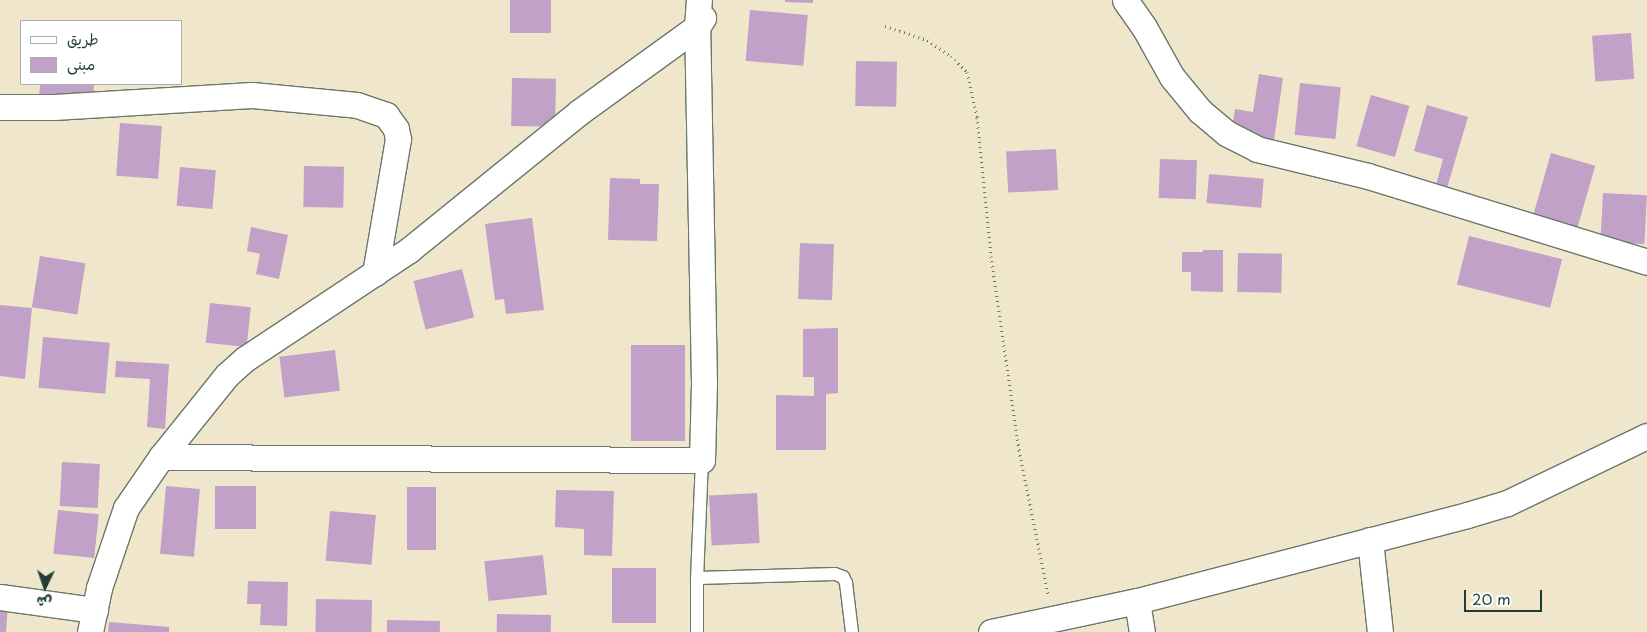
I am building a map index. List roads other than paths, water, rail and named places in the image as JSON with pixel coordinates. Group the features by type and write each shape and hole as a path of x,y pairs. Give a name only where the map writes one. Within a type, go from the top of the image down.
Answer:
{"street":[{"path":"161,457 702,460 704,383 697,27 699,0"},
{"path":"0,597 93,621 111,549 126,508 161,457 227,375 245,359 409,250 578,113 697,27 715,0"},
{"path":"1125,0 1144,27 1172,77 1200,111 1226,133 1257,148 1368,176 1647,262"},
{"path":"0,107 54,106 252,95 357,105 386,115 396,129 398,139 375,273"},
{"path":"991,632 1137,600 1507,503 1647,436"},
{"path":"1370,540 1380,632"},
{"path":"1137,600 1142,632"}],"lane":[{"path":"697,632 697,578 702,460"},
{"path":"697,578 835,574 843,577 846,583 852,632"}]}
